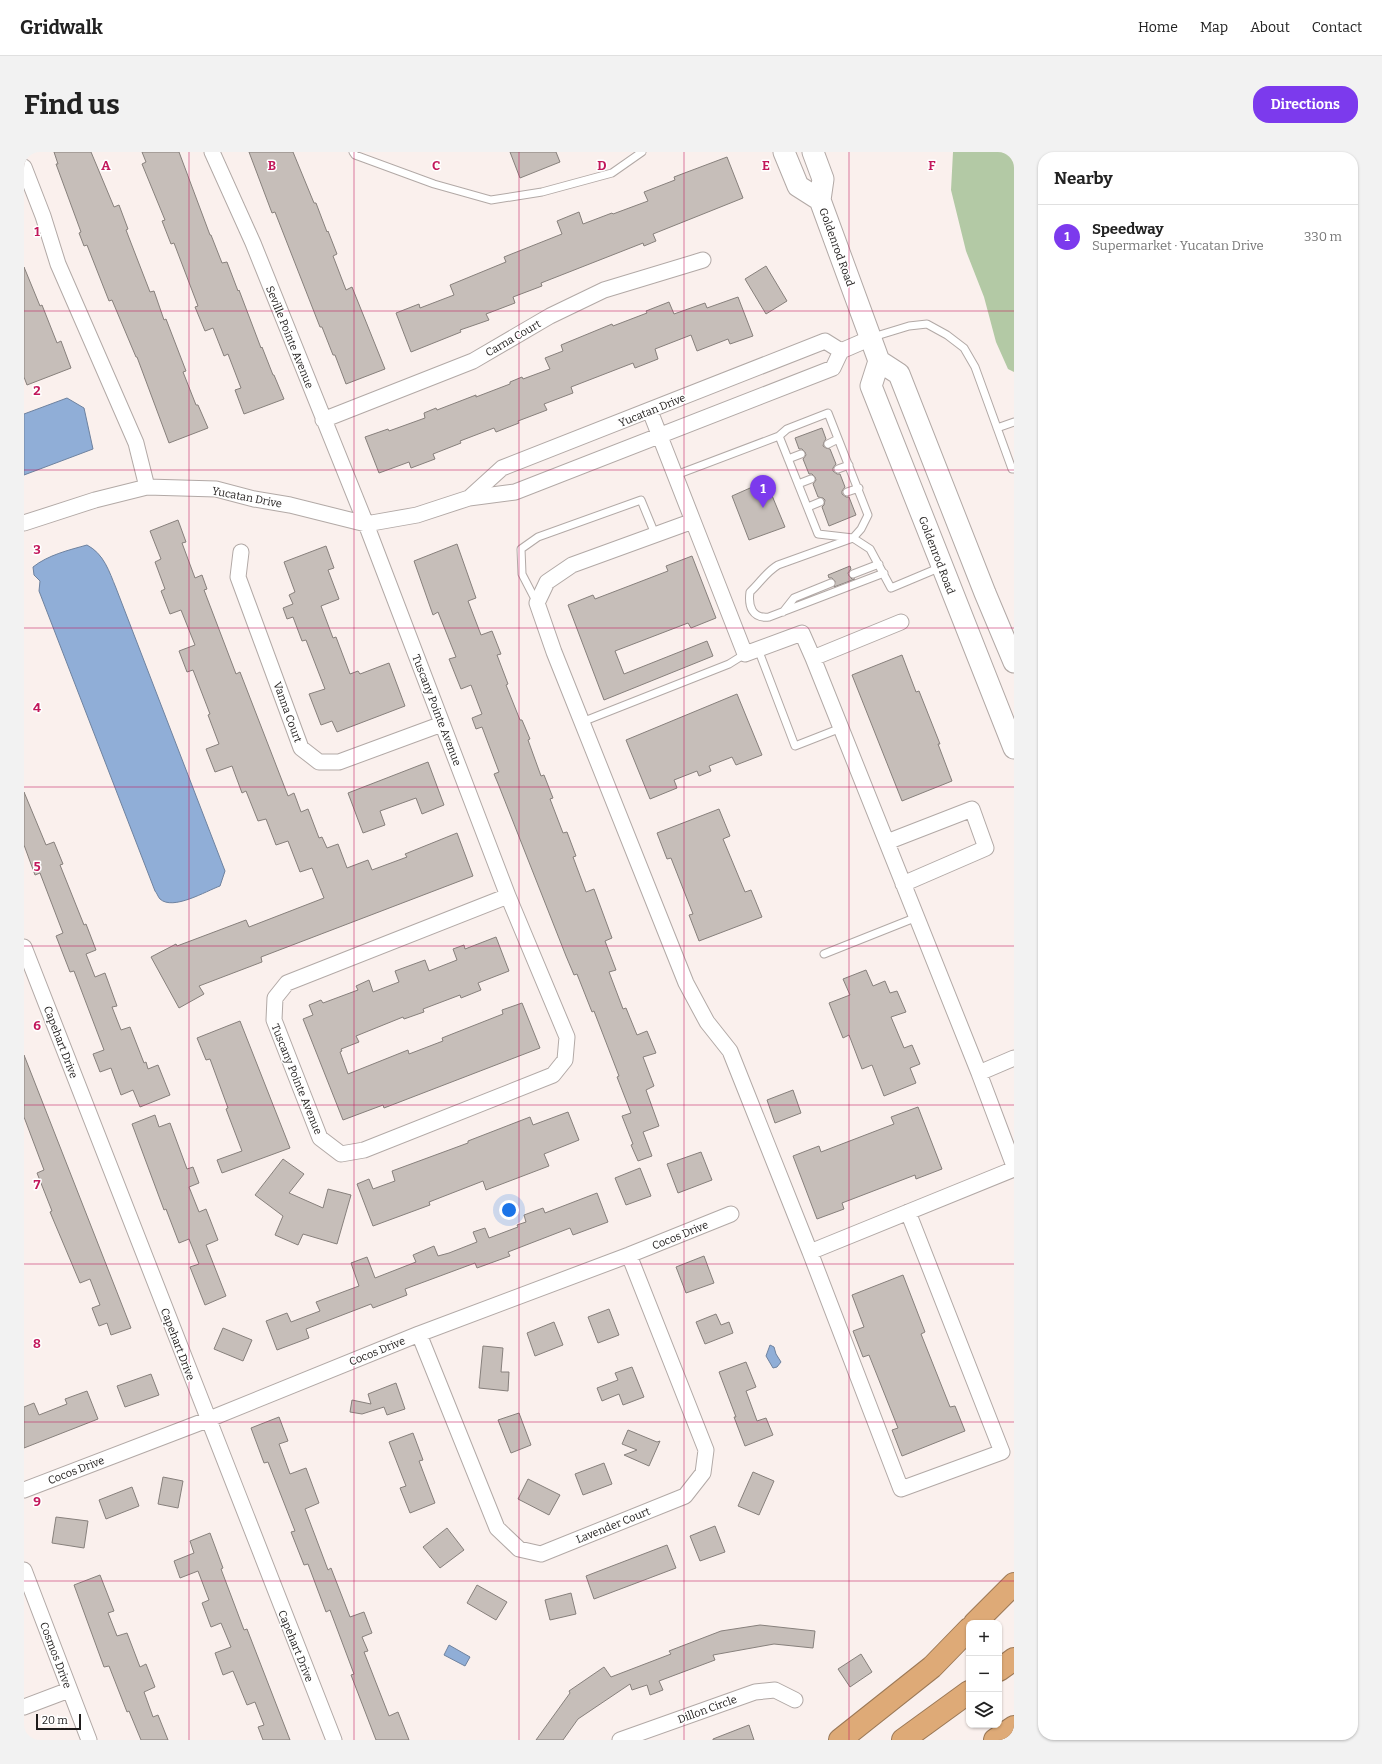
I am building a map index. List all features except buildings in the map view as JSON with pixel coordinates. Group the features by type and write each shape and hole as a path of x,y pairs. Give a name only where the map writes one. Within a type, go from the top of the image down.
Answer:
{"highway":[{"path":"978,1620 1014,1584"},
{"path":"840,1740 932,1667 966,1633"},
{"path":"1002,1668 1014,1659"},
{"path":"903,1740 966,1694"},
{"path":"995,1740 1014,1727"}],"main road":[{"name":"Goldenrod Road","path":"784,152 798,186 820,200"},
{"name":"Goldenrod Road","path":"810,155 823,179 820,200 879,361 871,386 1014,748"},
{"path":"879,361 899,374 982,586 1014,662"}],"street":[{"name":"Seville Pointe Avenue","path":"212,152 253,243 366,524"},
{"path":"24,168 43,216 58,264 136,443 147,487"},
{"name":"Carna Court","path":"323,420 473,361 550,316 604,290 703,260"},
{"path":"842,351 871,338"},
{"name":"Yucatan Drive","path":"24,523 95,500 147,487 216,489 254,499 290,505 366,524 417,515 469,498 515,492 833,368 842,351 825,341 502,468 469,498"},
{"path":"650,411 693,521 751,652 802,633 917,917 1014,1166"},
{"path":"693,521 572,565 547,582 537,603 582,722 686,983 707,1022 730,1051 810,1252 901,1489 1002,1452 908,1212"},
{"name":"Tuscany Pointe Avenue","path":"366,524 508,896 567,1038 565,1060 553,1075 364,1150 341,1154 320,1138 274,1020 275,998 287,984 508,896"},
{"name":"Vanna Court","path":"241,552 238,577 301,748 319,762 339,762 442,724"},
{"path":"813,658 901,622"},
{"path":"887,842 972,810 986,848 903,884"},
{"name":"Capehart Drive","path":"24,947 207,1420 334,1740"},
{"path":"979,1073 1014,1058"},
{"path":"810,1252 1014,1170"},
{"name":"Cocos Drive","path":"24,1490 207,1420 418,1334 629,1255 731,1214"},
{"name":"Lavender Court","path":"418,1334 497,1528 519,1549 541,1554 685,1496 703,1472 706,1450 629,1255"},
{"name":"Cosmos Drive","path":"24,1570 89,1740"},
{"path":"24,1707 69,1690"},
{"name":"Dillon Circle","path":"620,1740 755,1692 775,1690 795,1700"}],"lane":[{"path":"353,152 356,155 434,184 491,200 542,192 612,173 642,152"},
{"path":"871,338 909,326 927,324 947,335 964,348 975,367 1012,469 1014,469"},
{"path":"676,475 779,436 787,429 828,413 859,488 868,515 861,529 853,538 778,565 769,570 760,583 750,592 749,600 751,608 755,614 762,618 769,618 884,573"},
{"path":"997,428 1014,422"},
{"path":"779,436 818,534 853,538 870,549 891,588 942,567"},
{"path":"828,444 838,439"},
{"path":"788,459 801,454"},
{"path":"838,469 849,465"},
{"path":"798,484 811,479"},
{"path":"847,492 859,488"},
{"path":"537,603 522,574 522,549 538,537 641,500 655,534"},
{"path":"808,507 820,502"},
{"path":"853,574 879,564"},
{"path":"783,612 794,598 831,582"},
{"path":"582,722 729,664 751,652 795,746 840,728"},
{"path":"824,954 917,917"}],"green space":[{"path":"953,152 1014,152 1014,372 1008,369 996,342 984,297 966,251 951,190"}],"water":[{"path":"67,398 84,408 93,449 24,475 24,414"},
{"path":"87,545 102,558 111,575 225,871 220,886 190,899 173,903 166,902 160,899 155,891 39,591 40,581 34,575 33,567 45,559 59,553"},
{"path":"770,1345 774,1347 781,1362 777,1367 773,1368 766,1356"},
{"path":"449,1645 470,1657 465,1666 444,1655"}],"place":[{"name":"Speedway","path":"763,508"}]}
